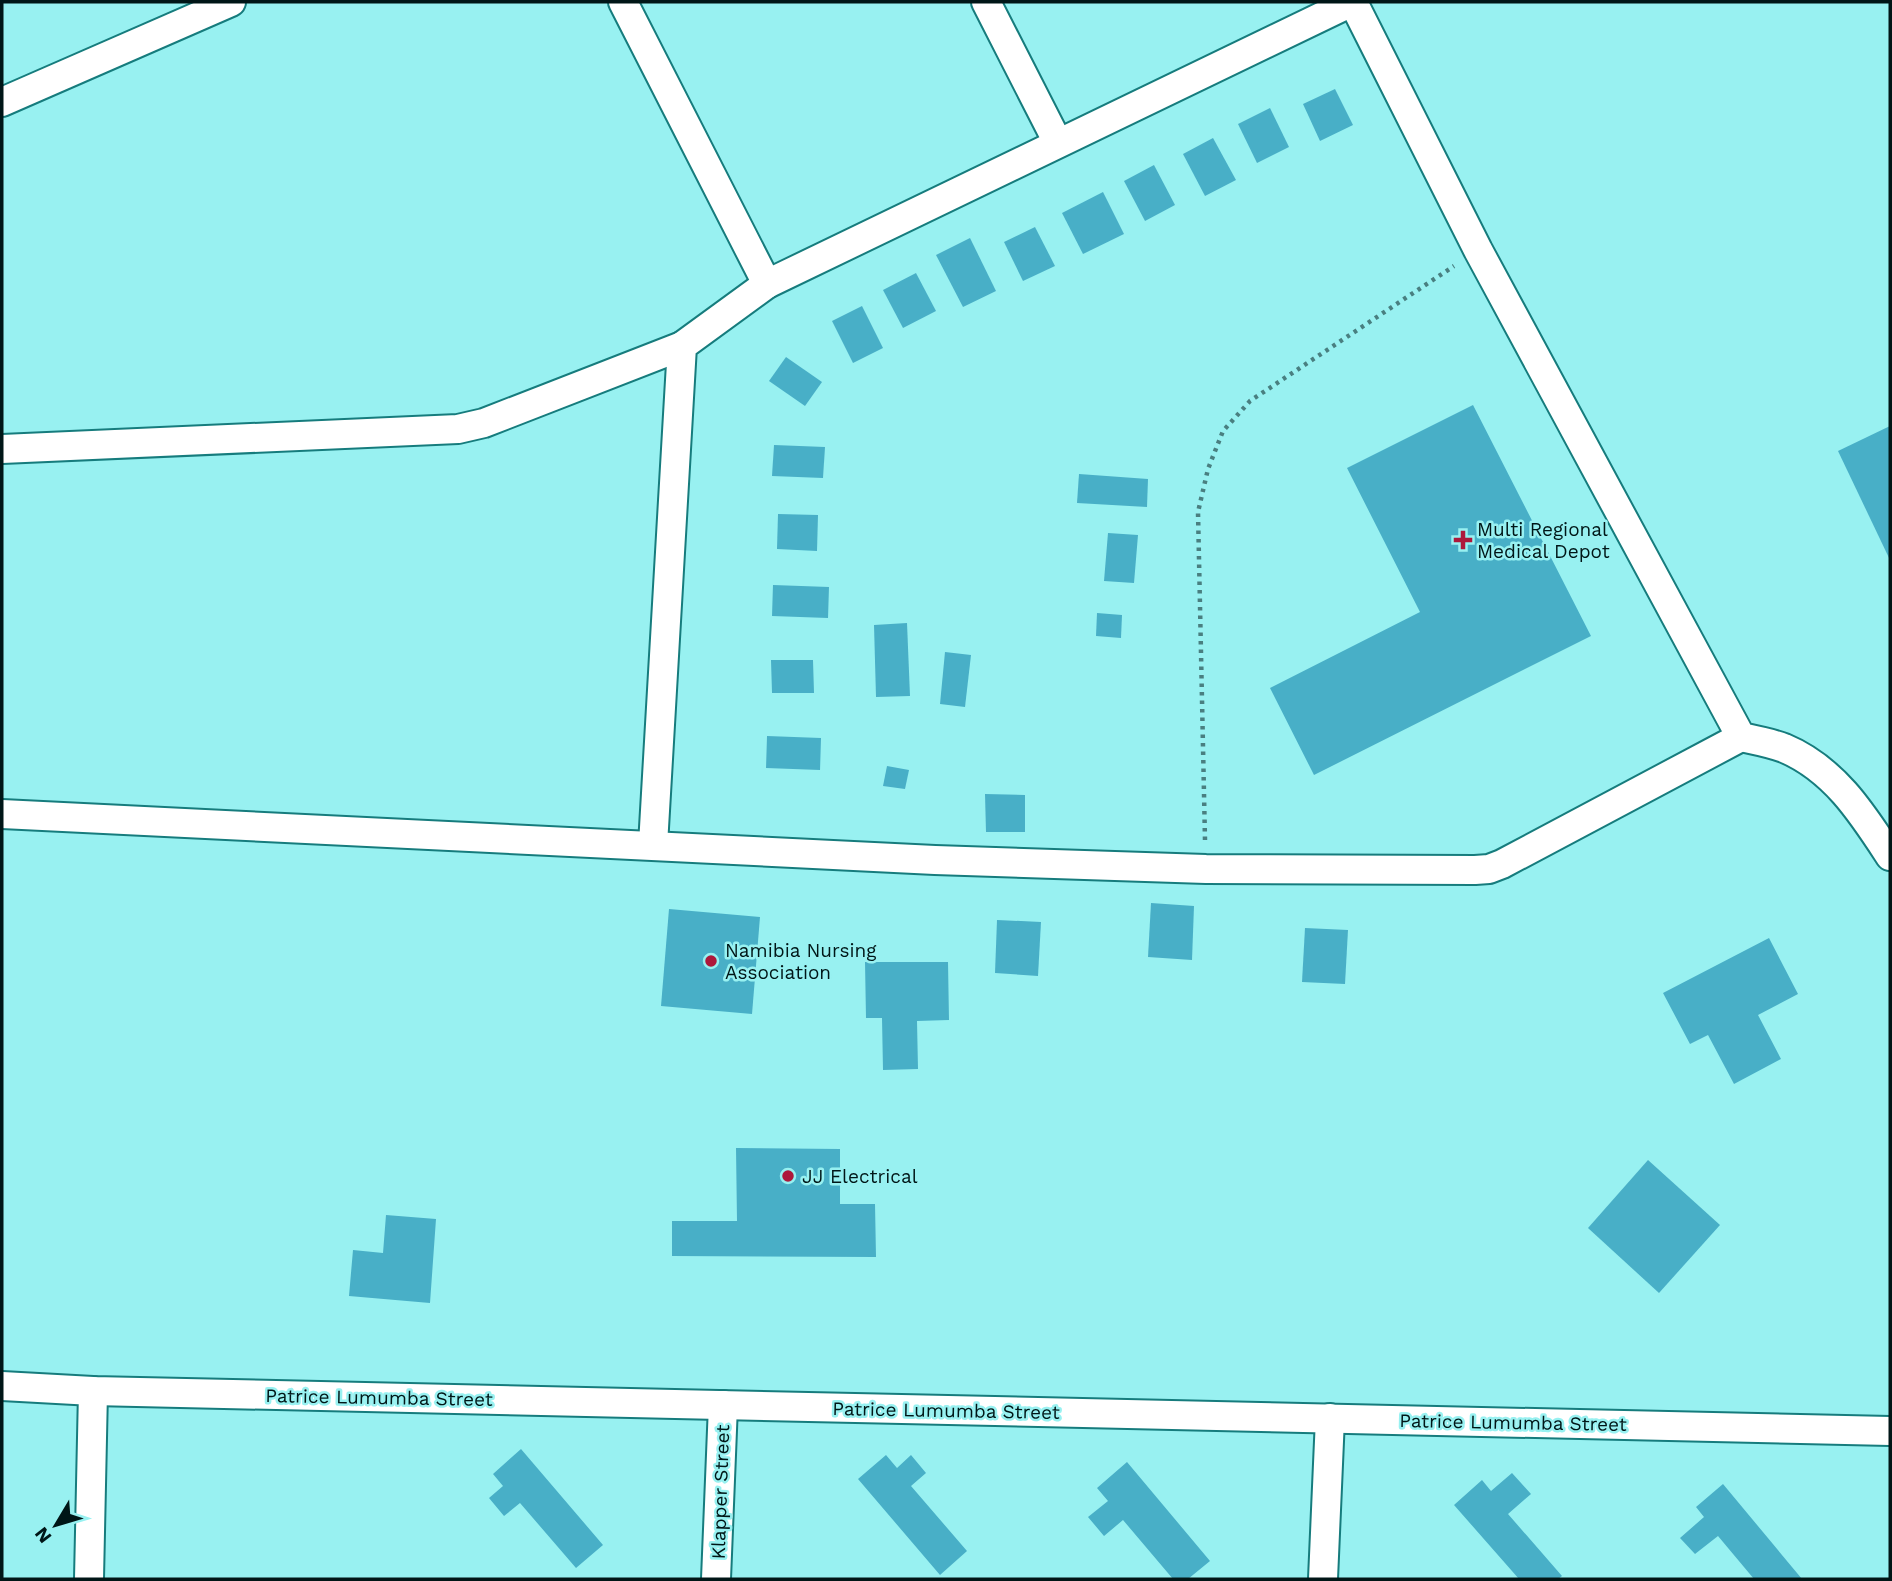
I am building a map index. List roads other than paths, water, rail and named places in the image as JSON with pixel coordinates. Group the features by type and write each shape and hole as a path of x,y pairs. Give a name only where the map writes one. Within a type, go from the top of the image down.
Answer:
{"street":[{"path":"2,103 231,2"},
{"path":"623,2 767,284"},
{"path":"986,2 1058,143"},
{"path":"2,449 458,429 484,423 682,345 767,284 1352,2 1478,250 1741,737"},
{"path":"653,845 682,345"},
{"path":"2,814 935,860 1206,869 1489,869 1741,737 1783,748 1822,769 1861,810 1890,856"},
{"name":"Patrice Lumumba Street","path":"2,1386 93,1391 1890,1431"},
{"path":"89,1579 93,1391"},
{"name":"Klapper Street","path":"716,1579 723,1405"},
{"path":"1323,1579 1330,1418"}],"place":[{"name":"Multi Regional Medical Depot","path":"1463,540"},
{"name":"Namibia Nursing Association","path":"711,961"},
{"name":"JJ Electrical","path":"788,1176"}]}
